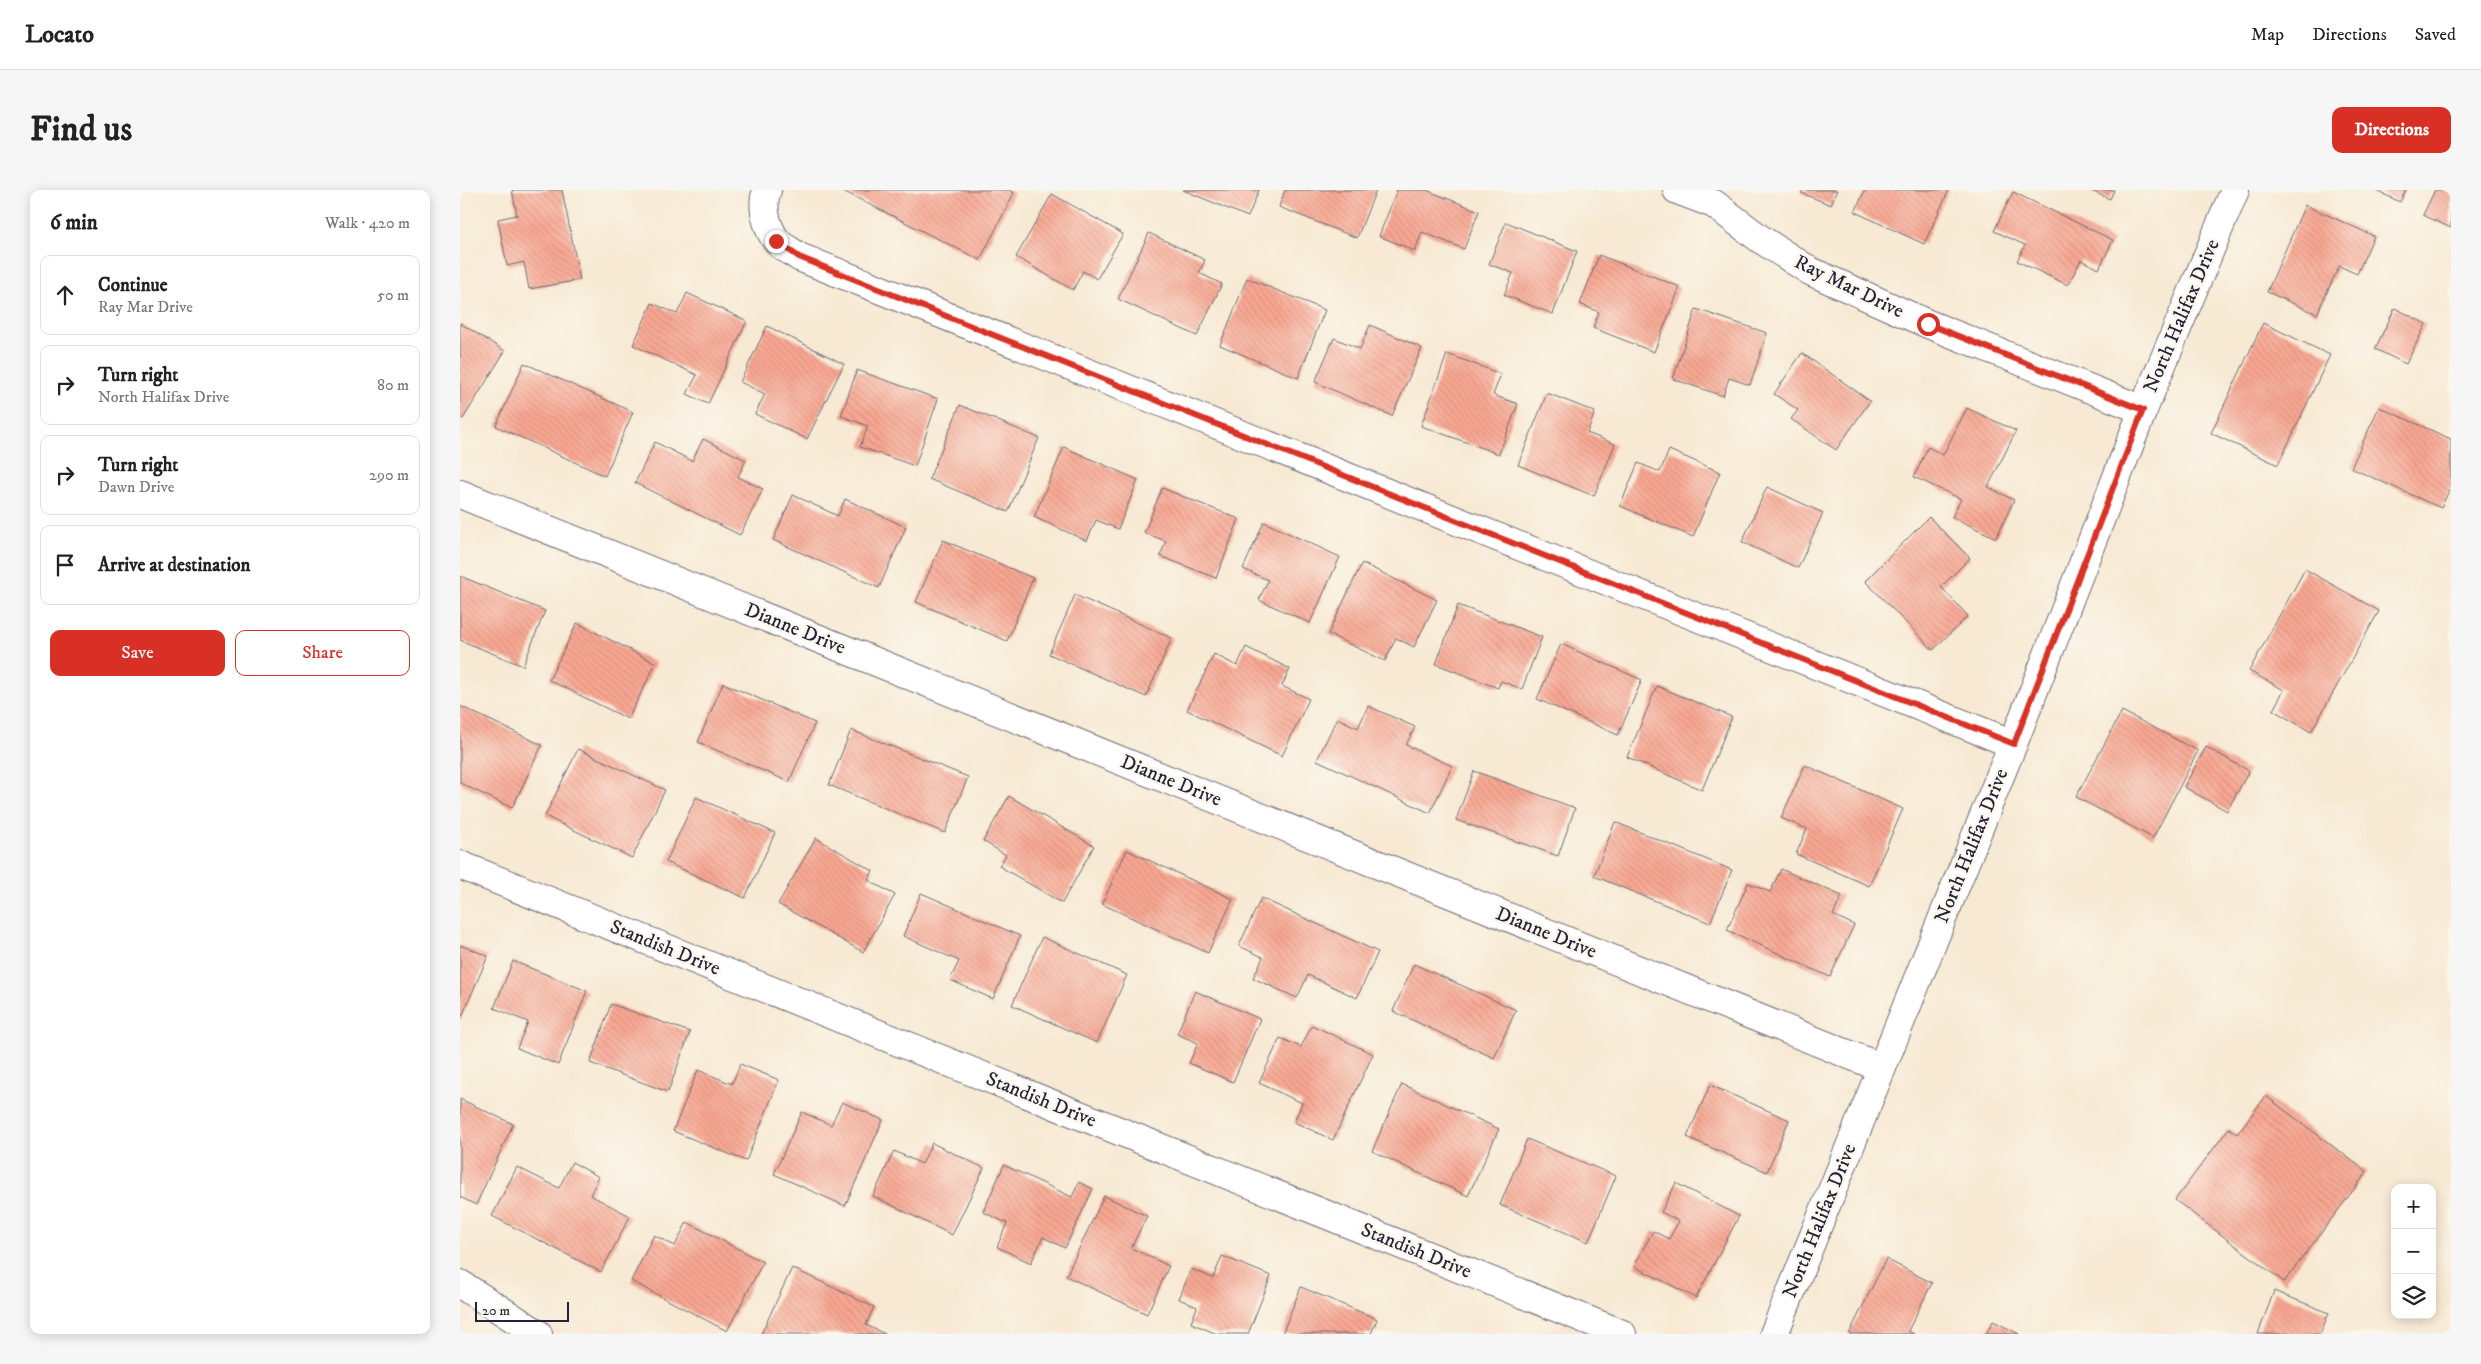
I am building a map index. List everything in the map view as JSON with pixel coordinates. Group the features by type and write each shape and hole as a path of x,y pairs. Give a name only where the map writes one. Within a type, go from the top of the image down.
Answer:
{"street":[{"path":"767,190 763,200 766,217 776,241 799,257 2014,744"},
{"name":"Ray Mar Drive","path":"1677,190 1714,204 1759,238 1810,271 1928,324 2143,410"},
{"name":"North Halifax Drive","path":"1774,1334 2014,744 2143,410 2235,190"},
{"name":"Dianne Drive","path":"460,494 1882,1068"},
{"name":"Standish Drive","path":"460,865 1622,1334"},
{"path":"460,1284 538,1334"}],"building":[{"path":"512,190 562,190 580,280 529,289 524,262 507,266 498,219 517,215"},
{"path":"841,190 1009,190 1014,193 980,260"},
{"path":"1183,190 1259,190 1248,217"},
{"path":"1285,190 1376,190 1357,238 1279,207"},
{"path":"1397,190 1426,190 1479,211 1464,249 1422,232 1415,251 1379,236"},
{"path":"1803,190 1837,190 1831,205 1801,193"},
{"path":"1865,190 1949,190 1924,244 1855,212"},
{"path":"2089,190 2114,190 2110,199"},
{"path":"2375,190 2406,190 2400,202"},
{"path":"2435,190 2451,190 2451,228 2423,215"},
{"path":"2013,192 2113,240 2099,269 2081,260 2068,285 2017,261 2025,245 1994,231"},
{"path":"1052,194 1123,234 1097,279 1083,271 1073,290 1016,257"},
{"path":"2305,205 2374,236 2357,274 2339,266 2317,314 2267,292"},
{"path":"1506,222 1577,251 1553,314 1504,295 1513,273 1489,264"},
{"path":"1149,233 1205,260 1199,273 1222,284 1197,336 1118,299"},
{"path":"1599,255 1680,287 1654,352 1593,328 1599,312 1580,304"},
{"path":"1247,278 1325,310 1298,378 1220,345"},
{"path":"687,293 747,321 708,404 687,394 697,375 633,345 652,303 677,314"},
{"path":"2395,308 2426,324 2406,364 2375,349"},
{"path":"1696,309 1767,333 1750,385 1729,378 1723,396 1673,379"},
{"path":"460,323 505,351 463,419 460,417"},
{"path":"2263,323 2330,355 2278,465 2211,433"},
{"path":"1370,325 1422,348 1392,416 1315,382 1334,338 1360,349"},
{"path":"767,326 844,364 807,439 755,414 765,394 740,382"},
{"path":"1802,353 1870,401 1836,450 1791,419 1798,410 1774,394"},
{"path":"1447,354 1501,374 1493,395 1518,404 1499,454 1421,426"},
{"path":"524,363 633,412 605,476 496,426"},
{"path":"857,370 938,399 915,466 860,447 868,426 841,416"},
{"path":"1547,393 1595,412 1587,433 1615,444 1594,496 1518,465"},
{"path":"960,405 1039,438 1008,512 929,479"},
{"path":"2379,407 2451,439 2451,486 2441,508 2351,468"},
{"path":"1967,408 2016,431 1988,487 2014,500 1996,538 1952,517 1961,499 1914,477 1928,447 1943,455"},
{"path":"703,439 746,460 738,477 763,489 740,535 635,483 655,442 692,461"},
{"path":"1064,447 1138,480 1118,529 1096,520 1087,541 1034,517"},
{"path":"1669,450 1720,472 1693,537 1620,506 1638,463 1660,472"},
{"path":"1767,487 1823,513 1798,568 1742,542"},
{"path":"1162,488 1239,519 1216,578 1160,556 1166,541 1144,533"},
{"path":"793,495 838,516 845,499 906,527 879,588 773,540"},
{"path":"1929,517 1970,558 1941,587 1968,616 1933,650 1865,581"},
{"path":"1264,522 1340,557 1310,623 1259,600 1268,580 1243,569"},
{"path":"943,540 1033,578 1007,641 916,602"},
{"path":"1362,563 1437,600 1414,647 1396,638 1385,661 1328,634"},
{"path":"2305,569 2379,611 2311,732 2273,710 2284,690 2249,671"},
{"path":"460,576 545,611 523,666 460,640"},
{"path":"1075,595 1172,638 1146,697 1049,654"},
{"path":"1458,605 1542,637 1522,689 1501,681 1498,688 1436,664"},
{"path":"577,623 656,663 628,719 549,680"},
{"path":"1561,644 1642,680 1618,735 1537,699"},
{"path":"1246,647 1290,669 1282,686 1309,699 1282,756 1187,710 1214,654 1237,666"},
{"path":"723,683 815,723 789,782 698,742"},
{"path":"1657,686 1732,717 1702,790 1627,757"},
{"path":"460,706 542,745 512,808 460,783"},
{"path":"1368,706 1415,727 1406,745 1452,766 1430,813 1317,760 1337,718 1358,728"},
{"path":"2122,711 2198,751 2153,838 2076,797"},
{"path":"851,730 968,777 945,833 829,785"},
{"path":"2206,747 2249,771 2227,811 2184,787"},
{"path":"578,749 665,790 632,858 545,816"},
{"path":"1805,765 1903,809 1869,886 1796,854 1807,829 1781,818"},
{"path":"1474,771 1575,808 1558,856 1456,820"},
{"path":"1009,796 1094,846 1062,903 999,866 1006,855 983,841"},
{"path":"696,797 775,833 745,898 666,862"},
{"path":"1615,822 1732,870 1710,923 1594,876"},
{"path":"816,838 873,871 868,880 895,895 863,952 778,904"},
{"path":"1127,850 1233,899 1208,953 1102,904"},
{"path":"1781,869 1842,896 1833,915 1854,925 1830,977 1727,930 1748,883 1770,892"},
{"path":"921,893 1020,936 993,999 950,980 959,961 903,936"},
{"path":"1261,898 1378,952 1357,998 1308,975 1297,998 1253,978 1263,957 1239,946"},
{"path":"1042,937 1127,975 1097,1043 1012,1005"},
{"path":"460,945 488,956 460,1021"},
{"path":"513,961 587,991 558,1065 517,1048 528,1022 494,1008"},
{"path":"1414,964 1516,1010 1494,1058 1393,1011"},
{"path":"1195,991 1260,1019 1233,1082 1189,1063 1198,1043 1177,1034"},
{"path":"611,1004 690,1032 668,1092 590,1063"},
{"path":"1312,1025 1373,1054 1333,1140 1294,1122 1302,1103 1259,1083 1280,1038 1301,1047"},
{"path":"740,1064 779,1080 746,1161 673,1131 698,1070 732,1084"},
{"path":"1402,1084 1499,1129 1468,1196 1372,1151"},
{"path":"1710,1085 1789,1120 1767,1172 1687,1137"},
{"path":"2266,1096 2367,1172 2284,1282 2175,1200 2229,1128 2237,1134"},
{"path":"460,1099 513,1124 476,1205 460,1197"},
{"path":"842,1102 883,1120 845,1206 774,1174 802,1112 831,1125"},
{"path":"1527,1139 1616,1176 1588,1242 1500,1205"},
{"path":"932,1143 984,1168 952,1235 873,1196 894,1151 922,1164"},
{"path":"572,1162 599,1177 590,1195 630,1216 601,1272 492,1216 517,1167 559,1188"},
{"path":"1004,1165 1072,1197 1079,1182 1093,1189 1065,1248 1043,1237 1031,1263 997,1247 1007,1223 983,1212"},
{"path":"1676,1183 1739,1216 1696,1298 1634,1266 1653,1231 1669,1239 1679,1221 1661,1212"},
{"path":"1104,1196 1147,1216 1131,1248 1169,1266 1147,1314 1066,1276"},
{"path":"687,1222 763,1262 727,1331 631,1281 654,1235 675,1246"},
{"path":"1222,1256 1271,1276 1248,1334 1217,1334 1191,1323 1197,1307 1179,1299 1191,1269 1213,1278"},
{"path":"1886,1259 1932,1283 1908,1331 1914,1334 1849,1334"},
{"path":"792,1268 874,1307 866,1325 885,1334 761,1334"},
{"path":"1301,1287 1377,1319 1371,1334 1282,1334"},
{"path":"2274,1291 2329,1313 2320,1334 2258,1334"},
{"path":"1993,1321 2019,1334 1986,1334"}],"route":[{"path":"776,241 799,257 2014,744 2143,410 1928,324"}]}
